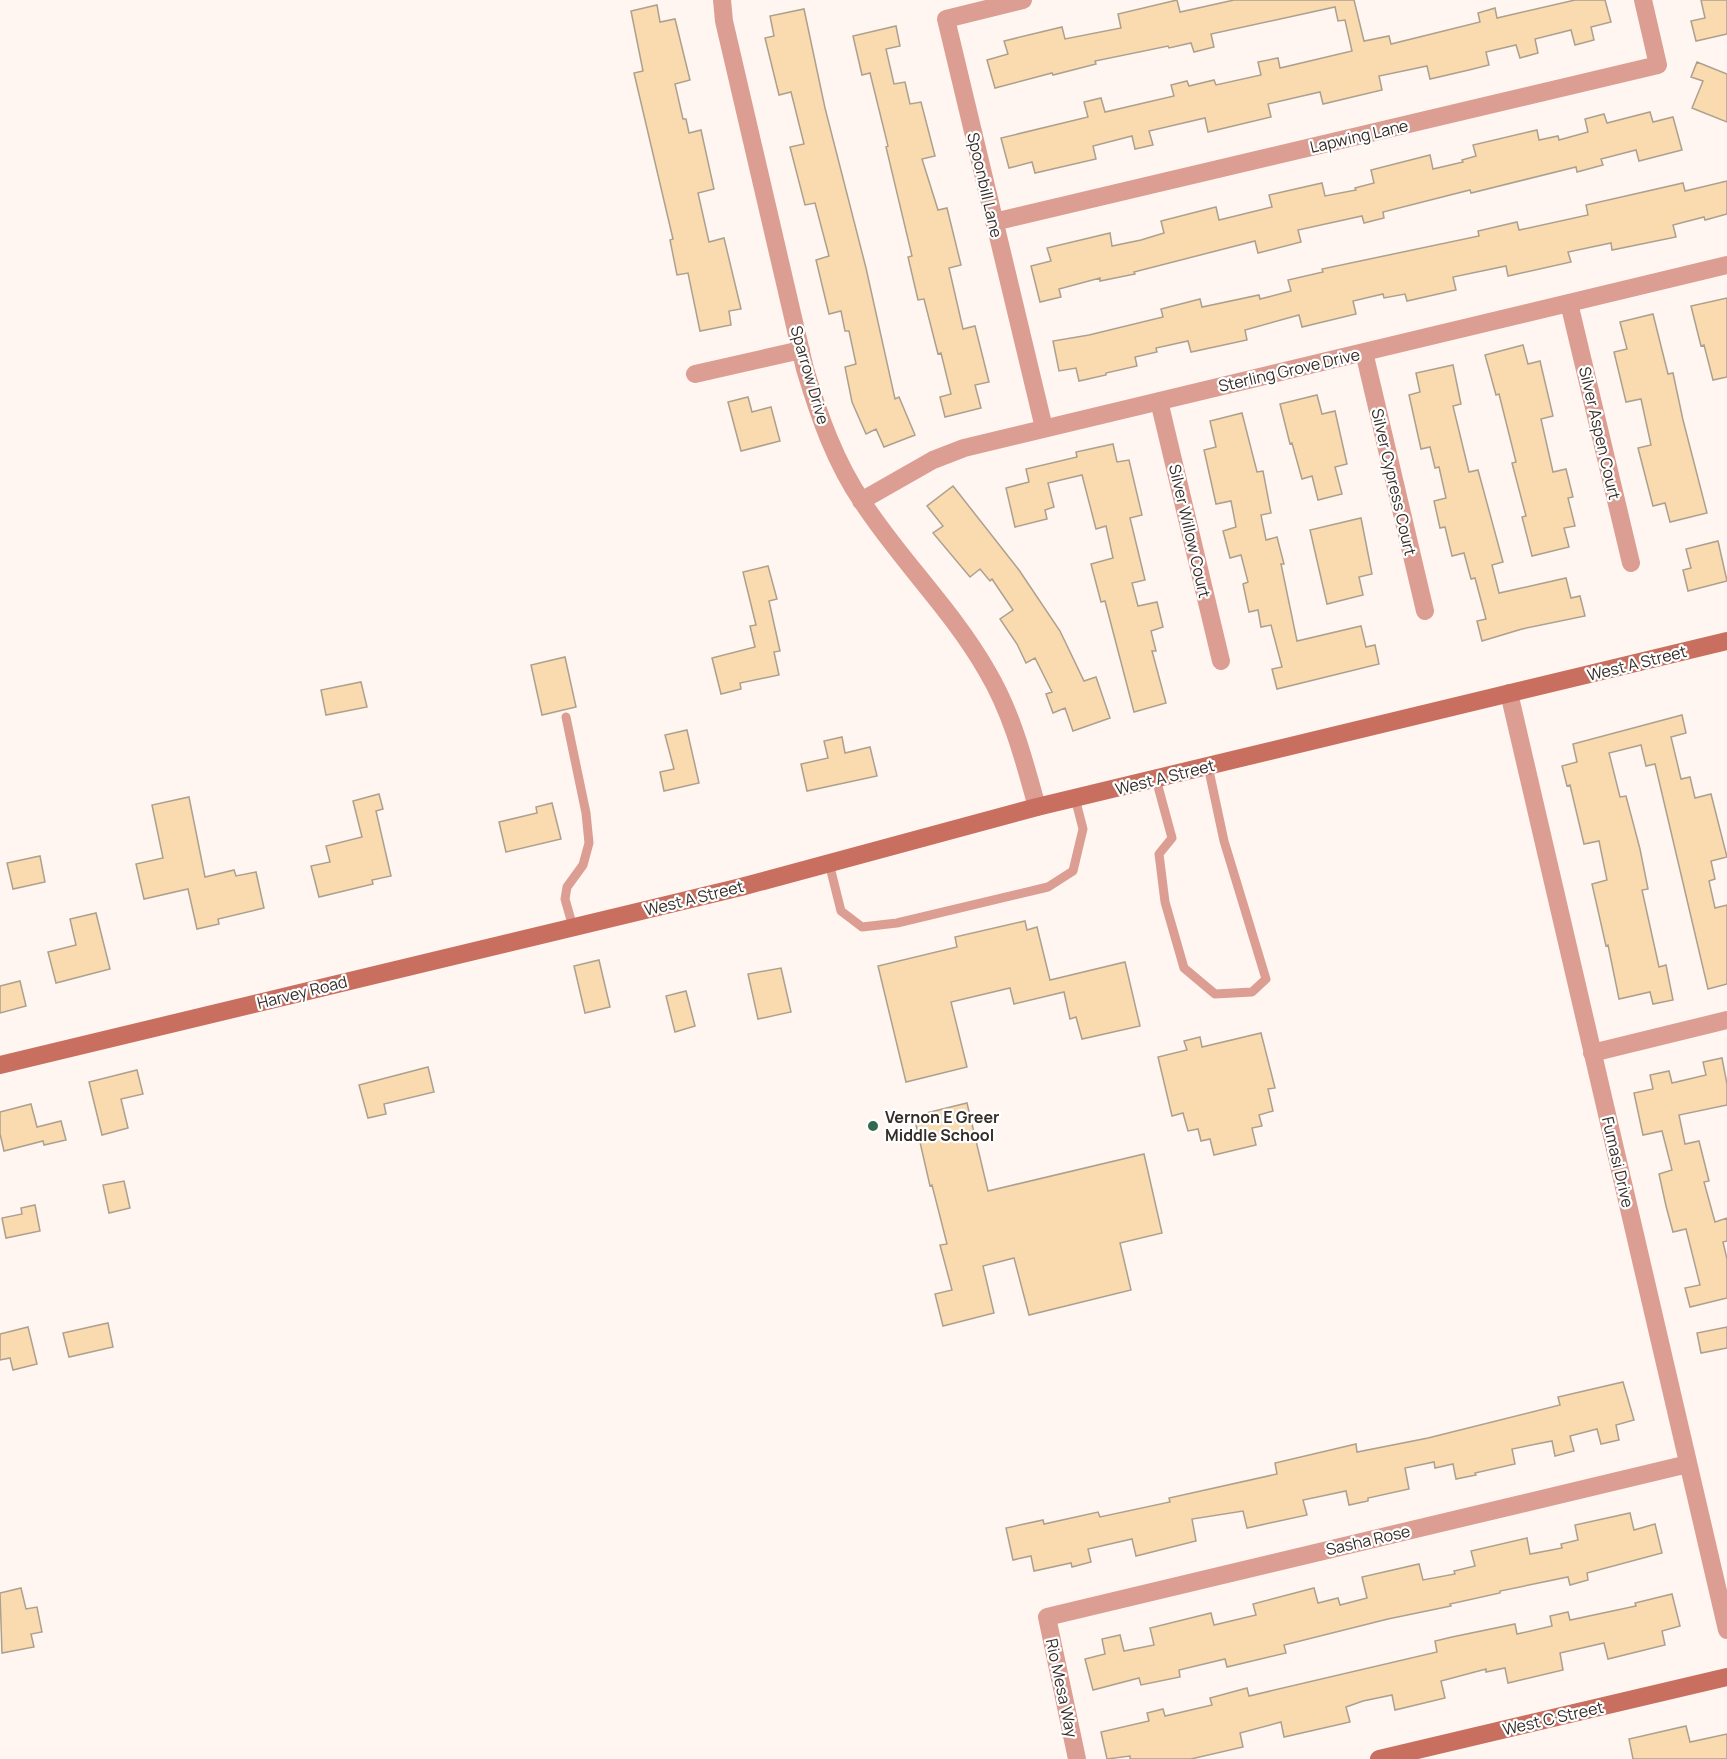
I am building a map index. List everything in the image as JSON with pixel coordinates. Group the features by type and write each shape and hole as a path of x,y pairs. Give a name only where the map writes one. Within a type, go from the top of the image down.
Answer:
{"street":[{"name":"Sparrow Drive","path":"722,0 724,21 801,350 818,412 838,460 861,501 965,635 989,673 1009,714 1022,749 1037,807"},
{"name":"Spoonbill Lane","path":"1023,0 946,19 1044,428"},
{"name":"Lapwing Lane","path":"994,222 1658,65 1643,0"},
{"name":"Sterling Grove Drive","path":"861,501 933,460 964,448 1727,266"},
{"name":"Silver Aspen Court","path":"1569,303 1631,563"},
{"path":"694,374 801,350"},
{"name":"Silver Cypress Court","path":"1364,352 1425,611"},
{"name":"Silver Willow Court","path":"1159,401 1221,661"},
{"name":"West A Street","path":"604,920 1037,807 1727,641"},
{"name":"Fumasi Drive","path":"1509,693 1727,1630"},
{"name":"Harvey Road","path":"0,1065 604,920"},
{"path":"1592,1053 1727,1020"},
{"name":"Sasha Rose","path":"1047,1617 1688,1464"},
{"name":"Rio Mesa Way","path":"1047,1617 1077,1759"},
{"name":"West C Street","path":"1379,1759 1727,1677"}],"lane":[{"path":"566,717 586,813 589,843 583,865 567,887 565,899 573,927"},
{"path":"1156,779 1172,838 1159,854 1165,902 1184,968 1215,994 1252,992 1266,979 1224,841 1208,766"},
{"path":"829,863 841,911 862,927 897,923 1048,887 1073,871 1083,829 1075,798"}],"building":[{"path":"1177,0 1180,12 1234,0 1354,0 1364,41 1389,36 1391,44 1480,22 1478,13 1495,8 1497,18 1575,0 1605,0 1611,22 1591,27 1594,40 1575,45 1571,30 1535,39 1538,53 1520,58 1516,45 1486,52 1489,65 1469,70 1430,79 1427,66 1379,76 1382,90 1323,104 1320,92 1268,104 1271,117 1208,132 1205,118 1149,131 1153,145 1135,149 1132,136 1093,146 1096,159 1035,173 1032,162 1009,168 1001,138 1088,117 1084,102 1101,98 1105,112 1174,96 1171,85 1187,81 1189,86 1214,80 1216,85 1261,75 1258,62 1278,58 1280,68 1352,51 1345,20 1338,21 1335,7 1211,34 1214,47 1194,52 1191,43 1169,48 1168,46 1095,61 1096,64 995,88 987,60 1008,54 1004,41 1062,27 1065,39 1121,28 1118,14"},
{"path":"1701,0 1727,0 1727,34 1696,41 1691,21 1705,18"},
{"path":"657,5 660,22 675,19 690,80 675,84 683,119 686,119 689,133 701,130 714,189 698,193 709,242 724,238 741,309 729,311 731,325 700,331 688,273 677,275 670,240 673,239 634,73 643,71 631,11"},
{"path":"804,9 825,108 866,268 895,399 899,397 915,435 884,447 876,429 866,434 852,402 845,367 856,364 849,331 845,331 841,311 829,314 816,260 829,256 815,203 805,205 790,147 804,144 791,92 779,95 765,38 774,36 770,16"},
{"path":"896,26 900,46 886,49 894,84 905,82 910,104 921,102 935,156 922,159 938,210 947,208 961,265 949,268 963,329 975,326 989,382 975,385 981,408 945,417 940,397 951,394 924,299 918,300 908,257 912,256 886,147 888,146 870,73 862,75 853,36"},
{"path":"1697,62 1727,74 1727,122 1692,108 1703,81 1691,77"},
{"path":"1650,112 1653,122 1673,117 1682,150 1639,161 1636,150 1601,159 1603,165 1577,172 1576,167 1471,193 1470,190 1383,212 1384,218 1364,223 1362,216 1298,230 1301,242 1258,253 1255,241 1134,272 1135,274 1100,281 1100,278 1059,289 1061,297 1040,302 1031,266 1051,261 1047,248 1110,233 1112,246 1141,240 1164,233 1161,221 1216,207 1219,220 1272,207 1269,195 1322,183 1325,196 1356,190 1355,188 1374,183 1371,170 1430,155 1433,169 1463,162 1462,160 1476,156 1473,145 1537,130 1539,140 1558,136 1559,140 1588,132 1585,119 1604,114 1607,123"},
{"path":"1727,181 1727,214 1673,225 1676,237 1612,250 1611,243 1568,252 1571,262 1508,276 1506,266 1453,277 1456,290 1407,301 1405,294 1384,298 1383,294 1353,301 1356,314 1302,327 1299,315 1245,330 1247,340 1191,352 1188,341 1156,348 1157,352 1135,357 1137,366 1079,381 1076,368 1059,371 1053,341 1089,335 1163,317 1161,309 1200,299 1202,307 1259,295 1260,299 1291,291 1288,280 1323,272 1322,269 1479,236 1478,231 1517,222 1519,230 1588,215 1586,205 1683,183 1685,191"},
{"path":"1727,298 1727,377 1713,380 1704,345 1701,346 1691,306"},
{"path":"1653,314 1668,374 1673,373 1707,513 1670,522 1665,503 1653,506 1638,448 1651,445 1641,399 1626,402 1614,352 1627,349 1620,322"},
{"path":"1523,345 1528,364 1540,361 1553,416 1541,419 1553,472 1566,469 1573,497 1568,498 1575,526 1564,528 1569,547 1532,556 1522,517 1526,516 1512,463 1516,462 1499,394 1496,395 1485,355"},
{"path":"1453,365 1461,404 1453,406 1469,472 1478,470 1503,562 1492,565 1499,593 1566,578 1571,598 1580,596 1585,616 1522,629 1482,641 1477,621 1486,619 1475,578 1471,579 1464,553 1452,556 1445,527 1440,528 1434,501 1446,498 1439,467 1435,468 1430,447 1421,449 1409,395 1420,392 1416,373"},
{"path":"1317,395 1322,414 1335,411 1347,464 1335,467 1342,494 1318,500 1312,476 1302,479 1280,404"},
{"path":"748,397 752,412 771,407 780,441 741,451 728,402"},
{"path":"1242,413 1257,472 1263,471 1271,513 1261,515 1266,540 1277,537 1297,641 1361,626 1366,647 1375,645 1379,664 1277,689 1272,669 1282,667 1271,625 1261,627 1258,610 1249,612 1243,584 1248,582 1241,555 1230,558 1223,531 1236,527 1231,501 1216,504 1204,450 1216,447 1210,421"},
{"path":"1113,444 1117,462 1129,460 1142,515 1130,518 1145,580 1132,583 1138,606 1157,602 1163,627 1151,631 1156,651 1152,651 1166,703 1134,712 1105,601 1101,602 1091,564 1113,558 1106,526 1096,529 1082,475 1048,483 1054,507 1045,510 1047,519 1015,527 1006,488 1029,482 1026,469 1077,457 1076,452"},
{"path":"953,486 1019,570 1060,631 1084,681 1096,677 1110,718 1073,731 1065,708 1053,713 1046,694 1052,692 1035,658 1026,663 1017,644 1000,619 1013,610 992,579 990,581 980,569 970,577 933,533 943,526 927,506"},
{"path":"1361,518 1372,574 1359,577 1363,595 1327,604 1310,530"},
{"path":"1718,541 1727,581 1688,591 1683,570 1691,568 1686,549"},
{"path":"768,566 777,599 769,601 780,651 774,652 779,675 740,683 741,689 721,694 712,658 755,647 750,626 756,625 743,572"},
{"path":"565,657 576,707 542,715 531,665"},
{"path":"361,682 367,707 326,715 321,690"},
{"path":"1682,715 1686,733 1671,737 1681,779 1690,777 1695,798 1711,794 1727,857 1711,861 1715,879 1709,881 1715,908 1727,905 1727,984 1708,989 1655,764 1646,766 1641,745 1609,753 1620,797 1626,796 1640,849 1648,889 1642,890 1659,967 1666,965 1673,1000 1653,1004 1650,992 1619,999 1592,884 1607,880 1599,841 1584,844 1570,785 1567,786 1562,766 1577,762 1573,744"},
{"path":"687,730 699,783 664,791 660,772 674,769 665,735"},
{"path":"842,737 845,753 870,747 877,776 807,791 801,764 828,758 824,741"},
{"path":"379,794 383,809 376,811 391,876 372,880 373,884 319,897 311,866 330,862 326,846 362,837 353,801"},
{"path":"189,797 205,877 234,870 236,876 256,872 264,908 218,919 219,924 197,929 188,889 144,899 136,864 163,858 152,805"},
{"path":"552,803 561,839 506,852 499,822 537,813 536,807"},
{"path":"40,856 45,882 13,889 7,863"},
{"path":"96,913 110,969 56,983 48,952 76,945 70,919"},
{"path":"1025,921 1027,930 1037,927 1050,980 1125,962 1140,1026 1082,1039 1076,1017 1070,1019 1064,992 1014,1004 1010,988 951,1002 967,1067 906,1082 878,966 957,947 955,937"},
{"path":"599,960 610,1007 585,1013 574,966"},
{"path":"781,968 791,1012 758,1019 748,974"},
{"path":"20,981 26,1006 0,1013 0,986"},
{"path":"686,991 695,1026 675,1032 666,996"},
{"path":"1261,1033 1275,1088 1268,1089 1273,1111 1259,1115 1262,1126 1252,1128 1256,1145 1214,1155 1210,1139 1201,1141 1198,1129 1188,1131 1183,1113 1172,1116 1158,1057 1187,1050 1184,1041 1200,1037 1202,1047"},
{"path":"1722,1058 1727,1084 1727,1105 1679,1115 1685,1144 1699,1141 1709,1181 1704,1182 1715,1222 1727,1218 1727,1241 1723,1242 1727,1259 1727,1298 1690,1307 1685,1288 1700,1285 1686,1229 1673,1232 1666,1206 1659,1174 1672,1170 1662,1131 1643,1135 1634,1093 1653,1089 1650,1075 1669,1071 1672,1083 1706,1075 1703,1062"},
{"path":"428,1067 434,1092 384,1104 386,1114 368,1118 359,1085"},
{"path":"137,1070 143,1094 121,1099 128,1128 102,1135 89,1082"},
{"path":"967,1103 988,1191 1144,1154 1162,1233 1120,1243 1131,1290 1029,1315 1014,1258 983,1266 994,1313 943,1326 935,1294 952,1290 940,1245 947,1244 932,1185 930,1186 914,1116"},
{"path":"31,1104 37,1127 61,1121 66,1140 44,1145 43,1141 4,1151 0,1134 0,1112"},
{"path":"124,1181 130,1208 109,1213 103,1185"},
{"path":"35,1205 40,1231 6,1238 2,1218 22,1214 21,1208"},
{"path":"108,1323 113,1347 69,1357 63,1333"},
{"path":"28,1327 37,1364 13,1370 10,1358 0,1360 0,1334"},
{"path":"1727,1327 1727,1348 1701,1353 1697,1333"},
{"path":"1623,1382 1634,1420 1616,1425 1619,1440 1601,1444 1597,1429 1570,1436 1574,1451 1555,1456 1552,1441 1512,1449 1515,1464 1456,1479 1453,1464 1435,1468 1434,1462 1405,1468 1409,1489 1368,1498 1368,1501 1349,1505 1346,1491 1303,1500 1307,1515 1247,1528 1243,1511 1192,1519 1196,1541 1136,1556 1132,1539 1088,1549 1091,1562 1072,1567 1071,1563 1034,1571 1031,1556 1013,1560 1006,1528 1043,1520 1044,1524 1098,1512 1100,1517 1170,1502 1169,1498 1277,1474 1275,1463 1356,1444 1357,1452 1428,1438 1560,1405 1558,1397"},
{"path":"1630,1513 1634,1530 1655,1524 1662,1553 1587,1573 1588,1580 1570,1585 1568,1577 1500,1591 1500,1593 1450,1604 1451,1606 1284,1645 1286,1653 1227,1667 1225,1659 1179,1670 1180,1677 1141,1685 1139,1678 1093,1690 1085,1659 1105,1654 1102,1639 1120,1635 1124,1651 1154,1645 1150,1628 1211,1613 1214,1625 1256,1615 1253,1604 1314,1588 1318,1603 1338,1598 1340,1605 1367,1598 1362,1577 1419,1564 1423,1580 1455,1574 1454,1571 1475,1566 1471,1551 1527,1538 1530,1554 1562,1548 1561,1544 1578,1540 1575,1525"},
{"path":"21,1588 26,1609 37,1607 42,1632 31,1634 34,1647 2,1653 0,1593"},
{"path":"1672,1594 1680,1626 1662,1631 1665,1645 1608,1659 1604,1643 1560,1653 1563,1670 1508,1683 1505,1668 1486,1672 1486,1669 1441,1681 1445,1698 1395,1710 1392,1695 1363,1701 1346,1707 1350,1722 1284,1737 1281,1722 1240,1733 1243,1747 1191,1759 1130,1759 1130,1756 1107,1759 1101,1732 1149,1721 1147,1713 1163,1709 1165,1716 1212,1705 1210,1698 1247,1688 1249,1696 1437,1652 1435,1641 1515,1624 1517,1634 1552,1626 1550,1616 1568,1612 1570,1620 1636,1606 1635,1603"},
{"path":"1686,1726 1690,1742 1727,1734 1727,1759 1633,1759 1629,1739"}],"place":[{"name":"Vernon E Greer Middle School","path":"873,1126"}]}
